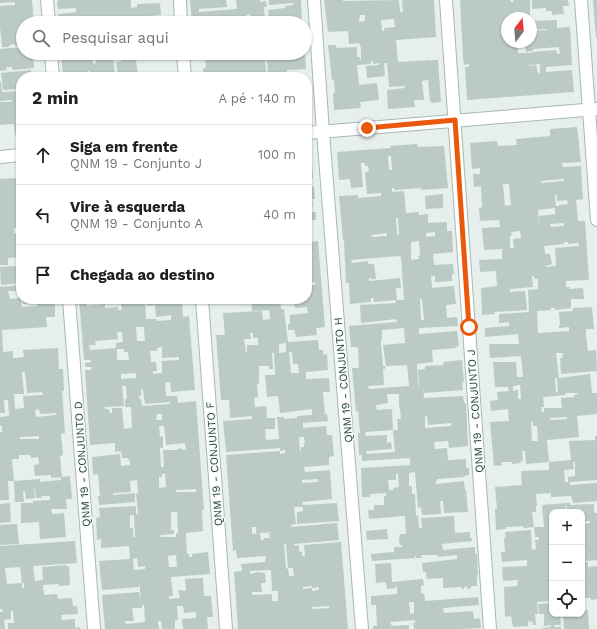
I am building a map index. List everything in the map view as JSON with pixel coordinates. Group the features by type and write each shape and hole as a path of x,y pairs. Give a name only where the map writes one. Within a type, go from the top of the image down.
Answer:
{"street":[{"path":"47,0 48,16"},
{"path":"180,0 181,16"},
{"name":"QNM 19 - CONJUNTO H","path":"314,0 362,629"},
{"name":"QNM 19 - CONJUNTO J","path":"446,0 490,629"},
{"path":"581,0 593,109 597,220"},
{"path":"52,60 53,72"},
{"path":"184,60 185,72"},
{"path":"312,133 593,109"},
{"path":"0,157 16,155"},
{"name":"QNM 19 - CONJUNTO D","path":"69,304 94,629"},
{"name":"QNM 19 - CONJUNTO F","path":"202,304 226,629"}],"building":[{"path":"0,0 32,0 33,16 16,16 16,46 15,44 9,45 9,47 2,47 0,27 0,6 15,5 15,2 0,3"},
{"path":"131,0 131,8 137,7 137,4 160,3 161,15 58,16 58,14 76,12 76,8 58,9 57,1"},
{"path":"190,0 226,0 227,7 199,9 199,12 237,9 236,0 266,1 267,7 264,7 265,16 250,16 250,14 246,16 191,16"},
{"path":"269,0 301,0 302,16 269,16 268,10 285,8 285,6 293,5 293,3 269,5"},
{"path":"324,0 399,0 400,12 403,12 402,0 434,0 436,37 396,40 398,62 438,60 441,102 432,103 430,101 428,80 422,81 424,100 414,100 415,107 388,109 387,90 405,88 404,86 389,87 387,63 384,63 385,76 367,78 366,66 379,65 379,63 373,64 373,61 371,61 371,64 357,65 359,85 377,83 379,100 360,102 361,108 334,110 334,80 332,80 328,45 336,45 336,48 357,47 357,57 360,57 360,60 361,48 359,43 349,44 348,31 328,32","holes":["360,15 365,15 365,21 359,22","394,19 395,27 384,28 384,31 382,31 381,20"]},
{"path":"460,0 510,0 511,2 514,2 513,0 530,0 530,12 501,12 501,48 518,48 518,53 556,50 557,54 560,53 559,47 533,49 533,51 526,52 526,48 537,48 537,31 547,30 537,30 537,21 557,20 557,28 570,27 572,65 546,67 546,72 572,70 574,92 467,100 465,67 469,67 469,64 464,65","holes":["540,64 540,73 538,73 536,65 529,65"]},
{"path":"532,0 568,0 569,6 563,6 564,14 552,15 552,11 546,11 546,8 532,9"},
{"path":"593,0 597,0 597,38 596,38"},
{"path":"16,48 16,60 33,60 34,68 13,70 12,67 6,67 7,70 0,71 0,49"},
{"path":"62,60 92,60 93,64 96,63 96,60 114,60 115,72 63,72"},
{"path":"136,60 137,72 117,72 116,62"},
{"path":"205,60 265,60 266,72 203,72 203,69 206,67"},
{"path":"267,60 305,60 306,69 287,70 287,72 266,72 268,71"},
{"path":"31,70 31,72 16,72 16,89 3,90 1,73"},
{"path":"1,82 2,92 16,91 16,135 14,124 0,125 0,102 12,102 12,100 0,101"},
{"path":"577,127 581,162 562,163 563,167 581,166 583,199 576,200 578,221 585,221 589,280 566,281 566,287 570,287 569,289 583,288 584,299 571,299 571,308 555,310 555,308 551,308 551,310 537,311 538,333 569,331 569,327 559,328 559,312 573,311 573,308 592,307 594,329 586,329 586,335 588,351 596,350 597,371 561,374 560,358 562,358 563,353 556,353 559,378 590,374 592,393 597,393 597,414 577,416 579,437 547,440 549,462 526,464 525,451 522,451 523,461 520,461 521,463 512,464 512,462 501,462 502,465 494,466 490,422 509,421 508,409 491,411 490,401 498,400 497,392 509,391 508,387 495,387 493,362 516,362 517,377 523,377 521,356 490,358 489,344 519,344 518,334 485,337 485,328 509,326 509,322 499,323 499,314 529,312 528,290 538,289 538,279 535,279 534,276 532,276 533,287 510,289 510,292 525,291 527,310 494,312 495,314 482,315 481,288 497,286 496,271 480,272 479,260 502,259 502,249 484,250 482,228 500,227 499,220 480,221 479,208 482,207 481,186 474,187 473,174 480,174 480,168 472,169 470,143 497,141 498,146 517,145 516,139 550,136 550,129","holes":["564,179 564,181 541,183 541,181","503,184 509,184 511,205 505,206","555,195 557,195 557,201 567,200 568,204 556,206","555,208 555,214 539,216 539,225 538,210","564,223 564,226 551,227 550,224","520,231 521,238 513,239 514,248 510,248 510,236 512,236 511,232","564,242 568,242 568,244 579,243 579,246 555,248 556,266 546,267 552,264 550,254 545,254 544,246 564,244","555,378 557,378 558,392 556,392","520,385 521,399 518,399 518,390 513,391 513,386","565,393 578,393 574,395 574,397 561,398 562,408 544,408 544,412 542,412 541,407 544,407 543,397 566,395","567,417 567,419 550,420 550,418","531,422 533,422 533,426 537,426 538,441 532,441"]},
{"path":"417,144 418,147 444,146 448,188 394,190 394,188 392,188 392,192 404,191 406,213 419,212 419,215 428,214 428,223 447,222 447,231 452,231 453,252 433,254 434,265 453,264 454,274 452,274 452,281 435,282 435,276 431,276 432,288 454,286 456,304 446,305 447,318 457,317 458,326 419,328 419,334 457,331 459,346 456,348 432,350 433,362 417,364 418,385 418,370 425,369 425,366 444,365 443,362 462,360 464,382 462,382 463,390 424,393 423,385 424,398 463,396 464,403 466,403 468,446 449,448 448,441 434,442 435,449 447,448 448,460 437,461 466,459 466,468 469,468 469,475 464,477 437,479 436,484 464,481 468,512 444,513 443,501 440,501 441,514 422,515 421,507 418,508 415,472 409,473 409,486 412,486 412,494 415,494 416,516 418,515 419,528 422,528 421,518 454,516 455,533 470,532 470,538 472,538 472,541 442,544 443,550 475,547 475,554 477,554 477,586 471,586 471,588 467,589 467,586 464,587 464,589 462,589 462,587 443,588 443,578 427,579 426,572 423,572 422,563 457,559 457,555 438,557 438,555 421,555 422,558 416,558 415,556 415,558 372,561 371,554 394,552 394,547 402,547 399,539 400,534 406,534 405,516 369,519 368,510 374,510 374,505 384,505 384,496 386,496 386,493 370,494 370,497 362,497 361,468 410,465 410,458 362,461 362,455 359,455 358,433 360,433 358,411 356,412 352,368 359,368 358,349 357,347 351,347 349,326 397,322 396,319 361,323 360,305 396,303 396,300 374,302 373,298 371,298 371,302 350,304 349,283 346,283 344,240 339,196 358,195 358,198 381,196 381,193 367,194 365,172 369,172 368,166 365,166 365,163 361,163 363,187 351,188 350,179 339,180 337,152 391,148 390,146","holes":["388,156 391,156 392,170 389,170","396,218 398,218 399,235 397,235","435,232 435,236 426,237 426,233","387,233 387,236 372,237 371,235","419,241 419,259 411,260 411,242","401,257 404,300 397,300 396,288 401,288 400,278 369,281 369,278 376,279 374,264 368,264 368,261 352,263 351,260","420,299 422,299 424,320 421,320","404,328 405,343 383,345 386,366 407,365 409,386 369,389 368,386 384,385 383,369 385,369 385,366 383,366 382,330","387,394 399,394 401,419 397,419 398,430 393,430 392,409 377,410 376,405 388,403","425,416 427,416 428,425 451,423 451,426 425,428","393,430 395,452 367,454 366,451 392,449 391,442 387,443 387,435 366,436 365,432","398,473 399,487 393,488 394,490 389,490 388,480 396,480 396,474"]},
{"path":"16,178 16,228 14,228 14,234 16,234 16,257 8,258 8,265 0,265 0,179"},
{"path":"312,187 314,187 315,199 312,199"},
{"path":"443,194 443,208 426,209 425,196"},
{"path":"312,212 316,212 316,220 312,220"},
{"path":"318,241 325,327 316,328 317,335 296,337 294,330 288,330 290,315 308,313 307,307 295,308 294,304 312,304 312,285 315,285 315,282 312,282 312,242"},
{"path":"16,266 16,284 1,285 0,267"},
{"path":"16,285 16,291 8,291 10,299 16,298 16,304 22,304 22,307 37,306 37,304 55,304 55,317 46,317 47,327 2,330 3,352 13,351 13,358 24,357 23,350 58,348 59,369 63,369 64,391 62,391 65,433 61,434 63,455 60,456 62,477 51,478 51,475 35,476 34,465 39,464 38,457 31,458 30,455 19,455 19,459 12,459 14,481 8,481 9,500 0,500 0,432 2,432 2,426 0,426 0,417 9,416 8,400 4,400 5,413 0,413 0,287","holes":["22,372 25,372 27,393 42,392 43,395 23,396 24,408 15,409 14,394 24,394","39,409 40,414 56,413 56,415 36,417 35,410","39,436 39,439 20,439 20,437"]},
{"path":"79,304 87,304 87,306 105,304 105,308 118,307 118,310 122,310 121,304 145,304 146,319 156,319 157,321 171,320 171,315 156,317 155,305 147,306 147,304 182,304 183,317 189,316 195,390 171,392 170,382 165,383 166,395 177,396 178,403 196,401 204,510 202,510 203,531 186,533 187,554 189,554 189,557 192,557 192,554 208,552 210,574 171,577 173,596 169,596 169,599 180,598 178,590 186,591 185,579 203,578 204,596 211,596 213,617 207,617 208,629 183,629 182,619 196,618 196,612 184,613 183,606 177,606 178,620 175,620 175,629 162,629 161,621 158,621 159,629 105,629 102,595 139,592 141,601 139,580 139,587 102,590 99,561 130,559 129,546 101,548 101,539 97,540 96,518 100,517 99,508 136,506 136,514 138,514 136,493 138,493 137,480 130,481 131,492 113,493 113,495 135,493 135,502 99,505 98,496 100,496 98,474 93,475 92,457 120,454 121,466 130,465 130,462 128,458 122,458 121,451 115,452 115,443 90,445 85,370 91,370 91,367 85,367 85,363 91,362 91,360 84,360","holes":["136,327 144,327 145,341 137,341","117,332 122,332 123,342 116,343 116,348 90,350 89,345 96,345 95,341 118,339","162,347 162,358 179,357 179,360 162,361 162,373 153,374 153,371 157,371 156,362 151,362 150,351 157,351 157,348","117,349 124,349 124,352 128,352 129,360 117,360","136,373 136,378 121,379 121,374","122,386 126,386 127,399 125,399 125,407 131,407 132,428 124,429 122,408 112,408 112,413 110,413 109,409 105,409 104,407 124,406","141,389 143,389 145,404 170,402 170,404 142,406 139,396 141,396","157,414 162,414 162,420 156,420","159,426 164,426 166,445 185,443 186,450 178,448 178,450 163,450 164,467 161,467 160,448 163,448 163,436 160,437","162,474 166,474 166,487 159,488 159,477 162,477","196,489 196,492 176,492 176,490","171,512 177,512 178,533 176,533 176,537 161,537 160,535 174,534 174,530 171,530","130,515 134,515 135,537 133,537 133,528 130,528","176,555 177,567 169,567 168,556","137,558 138,567 145,566 145,569 134,570 133,559","142,605 144,605 145,622 126,624 125,621 134,621 132,608 142,608"]},
{"path":"251,304 280,304 281,309 284,309 288,342 318,340 319,350 323,350 323,355 327,354 328,370 306,372 306,379 329,378 330,392 323,392 325,414 327,414 328,421 303,423 303,428 326,426 327,435 332,435 334,456 329,457 329,465 304,467 305,472 330,470 332,499 302,502 303,505 337,503 339,521 297,524 297,512 303,511 303,507 294,507 296,524 291,525 291,527 337,523 339,540 294,544 295,546 299,545 299,552 302,551 302,556 305,556 304,545 341,542 348,629 238,629 234,572 242,571 241,564 265,562 266,556 237,558 236,550 233,551 226,455 280,451 280,448 226,452 223,421 252,419 252,416 230,418 229,400 221,400 216,335 225,335 223,313 262,311 263,320 270,319 269,310 252,311","holes":["250,333 253,333 253,338 258,338 258,345 247,345 246,352 244,339 251,339","286,343 286,352 279,353 279,344","289,352 292,352 293,364 298,364 299,373 291,373","272,353 274,353 275,375 265,375 267,397 278,396 280,413 312,409 312,415 284,419 284,417 277,417 279,439 266,440 265,429 275,429 275,418 267,418 266,406 255,407 254,398 258,397 257,384 259,383 259,366 269,366 269,369 273,369","299,437 304,437 305,443 304,447 301,447 301,451","285,450 285,453 280,454 280,451","318,479 318,482 302,483 302,480","252,527 256,527 256,533 278,532 269,533 270,538 263,538 264,540 261,540 260,533 252,534","284,544 286,544 288,568 286,569","288,568 293,568 294,576 289,576","271,570 272,591 278,591 278,601 272,601 272,594 252,595 252,592 262,592 261,583 266,583 265,573 258,572 250,574 250,571","310,582 312,588 303,589 303,587 311,586","319,587 319,590 312,591 312,588","329,606 329,608 312,609 312,607"]},
{"path":"595,436 597,436 597,480 570,482 570,485 597,483 597,501 573,503 571,496 551,497 551,493 536,494 536,512 532,512 534,527 506,527 506,529 496,530 495,509 497,509 495,487 522,485 521,471 549,470 549,462 571,460 569,441 595,440","holes":["573,462 575,462 575,476 568,477 568,482 565,482 564,470 574,469"]},
{"path":"70,476 72,499 66,499 67,509 51,509 52,514 64,513 66,537 40,539 39,522 21,523 21,503 33,503 33,501 50,500 50,496 41,496 42,498 36,498 34,489 35,498 26,499 25,492 23,491 24,502 15,502 14,481 40,479 40,482 61,480 61,477"},
{"path":"10,503 11,522 0,523 0,504"},
{"path":"566,503 570,503 570,505 594,504 594,513 597,513 597,560 585,561 585,524 590,523 590,521 585,522 585,509 567,509"},
{"path":"566,503 565,509 549,509 549,601 537,602 538,614 535,614 536,625 533,625 533,622 529,622 528,620 528,626 513,627 511,616 505,617 504,587 517,586 518,580 503,581 502,567 527,566 527,560 502,562 501,552 505,552 505,532 531,530 532,550 536,549 535,540 539,540 539,537 535,537 534,527 544,527 542,505"},
{"path":"17,524 19,544 0,545 0,525"},
{"path":"387,529 388,539 367,540 366,531"},
{"path":"75,541 77,563 33,566 35,581 43,580 42,567 69,566 70,585 43,585 44,595 57,594 58,599 72,598 73,606 77,606 78,614 61,615 62,620 75,619 75,628 80,627 80,629 8,629 8,623 14,623 13,611 11,611 11,619 4,620 5,629 0,629 0,612 3,612 2,609 0,609 0,546","holes":["20,567 22,583 7,584 5,568","22,583 24,583 24,588 22,589"]},
{"path":"585,562 588,562 588,567 597,566 597,599 591,600 591,598 585,598"},
{"path":"391,563 392,582 423,579 424,585 421,586 421,594 424,593 425,601 478,597 479,605 443,608 444,613 473,611 474,619 480,618 481,628 414,629 413,623 415,623 415,620 390,622 392,626 409,625 409,629 373,629 373,626 377,626 376,605 371,605 371,596 397,594 397,586 395,586 396,588 387,589 386,582 376,583 375,564","holes":["409,602 414,602 414,613 410,614"]},
{"path":"549,603 549,617 560,617 561,625 554,625 554,627 561,627 561,629 543,629 551,627 551,625 544,626 544,614 539,614 538,604"},
{"path":"585,610 588,610 589,629 564,629 563,617 585,617"}],"route":[{"path":"367,128 455,120 469,327"}]}
